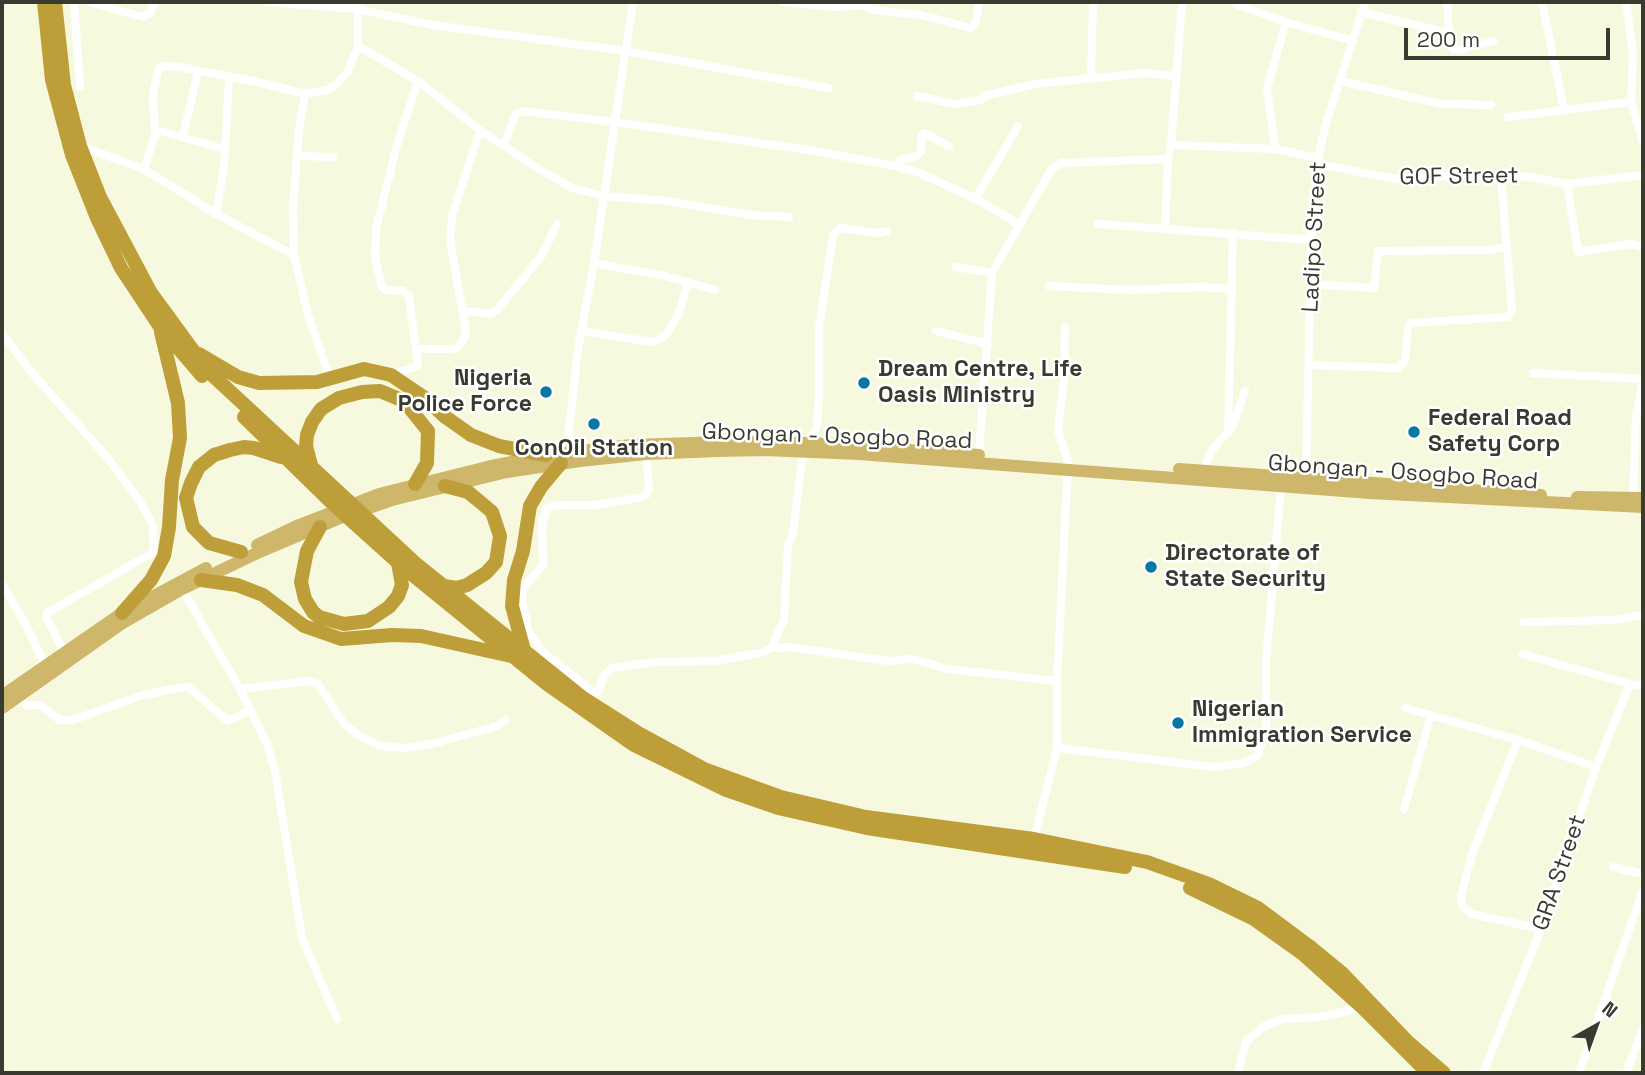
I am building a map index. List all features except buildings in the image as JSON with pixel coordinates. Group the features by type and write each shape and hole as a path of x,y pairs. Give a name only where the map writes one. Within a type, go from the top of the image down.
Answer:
{"highway":[{"path":"44,2 51,80 72,155 97,218 121,268 160,327 199,372 286,458 444,586 548,684 634,745 726,790 778,808 867,828 1140,870 1204,892 1254,919 1293,947 1363,1008 1428,1073"},
{"path":"55,2 64,85 80,146 108,216 151,293 208,371 311,467 339,501"},
{"path":"121,612 150,580 164,556 169,527 172,480 180,438 178,403 160,327"},
{"path":"192,349 238,377 259,383 317,382 364,369 391,375 471,435 499,446 546,455"},
{"path":"311,467 306,446 307,435 321,409 339,398 380,391 404,401 428,431 427,463 415,484"},
{"path":"241,552 209,543 192,527 186,498 191,483 199,467 214,455 254,448 286,458"},
{"path":"519,654 512,606 514,580 523,551 530,506 541,487 565,458"},
{"path":"444,586 467,585 486,573 496,562 500,536 492,513 479,501 468,492 445,486"},
{"path":"362,522 398,562 519,654 638,733 704,768 781,797 866,817 1034,839 1147,862 1209,884 1258,908 1343,974 1408,1042 1444,1073"},
{"path":"320,527 307,551 301,582 305,599 319,617 355,625 368,621 389,607 398,596 402,584 398,562"},
{"path":"201,580 237,585 263,595 304,626 341,639 421,636 519,654"}],"main road":[{"name":"Gbongan - Osogbo Road","path":"2,708 121,624 182,589 320,527 392,500 445,486 631,445 724,442 807,447 1476,500 1643,507"},
{"name":"Gbongan - Osogbo Road","path":"2,696 121,612 180,580 241,552 347,506 415,484 546,455 565,458 807,447 979,455 1068,466 1203,471 1544,495 1638,498"}],"street":[{"path":"74,2 80,87"},
{"path":"89,2 143,17 151,12 154,2"},
{"path":"266,2 358,5 433,25 626,51 828,88"},
{"path":"565,458 633,2"},
{"path":"782,2 836,7 862,5 873,10 916,14 971,28 976,22 979,2"},
{"path":"1091,78 1093,2"},
{"path":"1165,228 1168,159 1182,2"},
{"path":"1234,2 1286,22 1353,41"},
{"name":"Ladipo Street","path":"1306,479 1311,240 1317,161 1365,2"},
{"path":"1447,2 1451,45 1458,50 1493,41"},
{"path":"1542,2 1564,109"},
{"path":"1626,2 1633,54 1631,102 1643,142"},
{"path":"145,169 155,135 153,95 158,70 162,66 253,81 305,94 327,89 336,85 348,71 358,46 358,5"},
{"path":"1362,12 1449,33"},
{"path":"1275,149 1267,88 1286,22"},
{"path":"358,46 418,81 480,130 572,188 603,196 667,201 751,215 789,217"},
{"path":"183,136 198,72"},
{"path":"917,96 956,104 981,100 984,96 1035,84 1145,73 1177,76"},
{"path":"216,214 225,149 229,79"},
{"path":"391,375 418,366 409,296 404,291 383,289 375,258 376,229 397,145 418,81"},
{"path":"1341,81 1441,104 1491,105"},
{"path":"305,94 293,207 294,255 308,315 330,379"},
{"path":"1508,117 1631,102"},
{"path":"504,146 515,115 521,111 815,151 920,173 978,200 1020,225"},
{"path":"978,200 977,196 1018,126"},
{"path":"416,349 451,349 461,345 466,331 450,240 452,216 480,130"},
{"path":"155,135 160,131 225,149"},
{"path":"895,166 901,160 920,152 924,133 949,146"},
{"name":"GOF Street","path":"1171,145 1275,149 1397,180 1479,174 1531,177 1567,184 1643,175"},
{"path":"80,146 145,169 216,214 294,255"},
{"path":"297,156 333,157"},
{"path":"979,455 992,273 1051,170 1061,163 1168,159"},
{"path":"1309,365 1398,368 1405,361 1408,327 1411,323 1506,319 1512,310 1502,176"},
{"path":"1567,184 1578,253 1630,244 1643,247"},
{"path":"463,311 491,314 497,310 542,255 557,224"},
{"path":"1098,224 1311,240"},
{"path":"771,648 784,620 788,546 793,533 807,447 817,425 819,328 833,235 841,228 878,233 887,231"},
{"path":"1228,433 1233,233"},
{"path":"1311,284 1374,288 1378,251 1491,250 1506,247"},
{"path":"594,263 628,268 715,290"},
{"path":"956,267 992,273"},
{"path":"582,331 652,342 659,340 673,325 688,282"},
{"path":"1049,286 1128,290 1199,287 1232,291"},
{"path":"1034,839 1057,748 1057,681 1068,466 1058,430 1064,380 1065,327"},
{"path":"936,331 988,344"},
{"path":"2,334 128,483 148,514 155,536 154,552 49,609 46,617 64,652"},
{"path":"1533,373 1643,381 1636,416 1638,498"},
{"path":"1203,471 1211,452 1228,433 1240,411 1245,391"},
{"path":"646,454 649,487 647,494 642,497 595,505 558,505 547,508 542,525 543,565 523,588 522,602 529,632 554,663 593,692 598,692 605,674 612,668 654,662 715,661 761,653 771,648 789,647 888,662 912,659 948,669 1057,681"},
{"path":"1057,748 1214,767 1244,763 1258,755 1266,728 1266,662 1281,486"},
{"path":"2,584 45,665"},
{"path":"182,589 240,689 267,744 275,771 302,938 337,1020"},
{"path":"1524,622 1615,620 1643,615"},
{"path":"780,632 789,647"},
{"path":"1522,654 1643,686"},
{"path":"240,689 307,681 318,684 344,724 380,746 405,748 432,744 497,726 505,720"},
{"name":"GRA Street","path":"1483,1073 1541,929 1596,767 1630,684"},
{"path":"16,697 27,705 40,705 61,720 73,720 140,696 188,687 228,721 251,710"},
{"path":"1405,708 1518,740 1596,767"},
{"path":"1404,809 1431,715"},
{"path":"1518,740 1472,854 1461,896 1462,906 1472,914 1541,929"},
{"path":"1613,867 1643,874"},
{"path":"1579,1073 1643,890"},
{"path":"1238,1073 1246,1042 1263,1027 1283,1019 1318,1017 1363,1008"},
{"path":"1626,1073 1643,1028"}],"place":[{"name":"Dream Centre, Life Oasis Ministry","path":"864,383"},
{"name":"Nigeria Police Force","path":"546,392"},
{"name":"ConOil Station","path":"594,424"},
{"name":"Federal Road Safety Corp","path":"1414,432"},
{"name":"Directorate of State Security","path":"1151,567"},
{"name":"Nigerian Immigration Service","path":"1178,723"}]}
